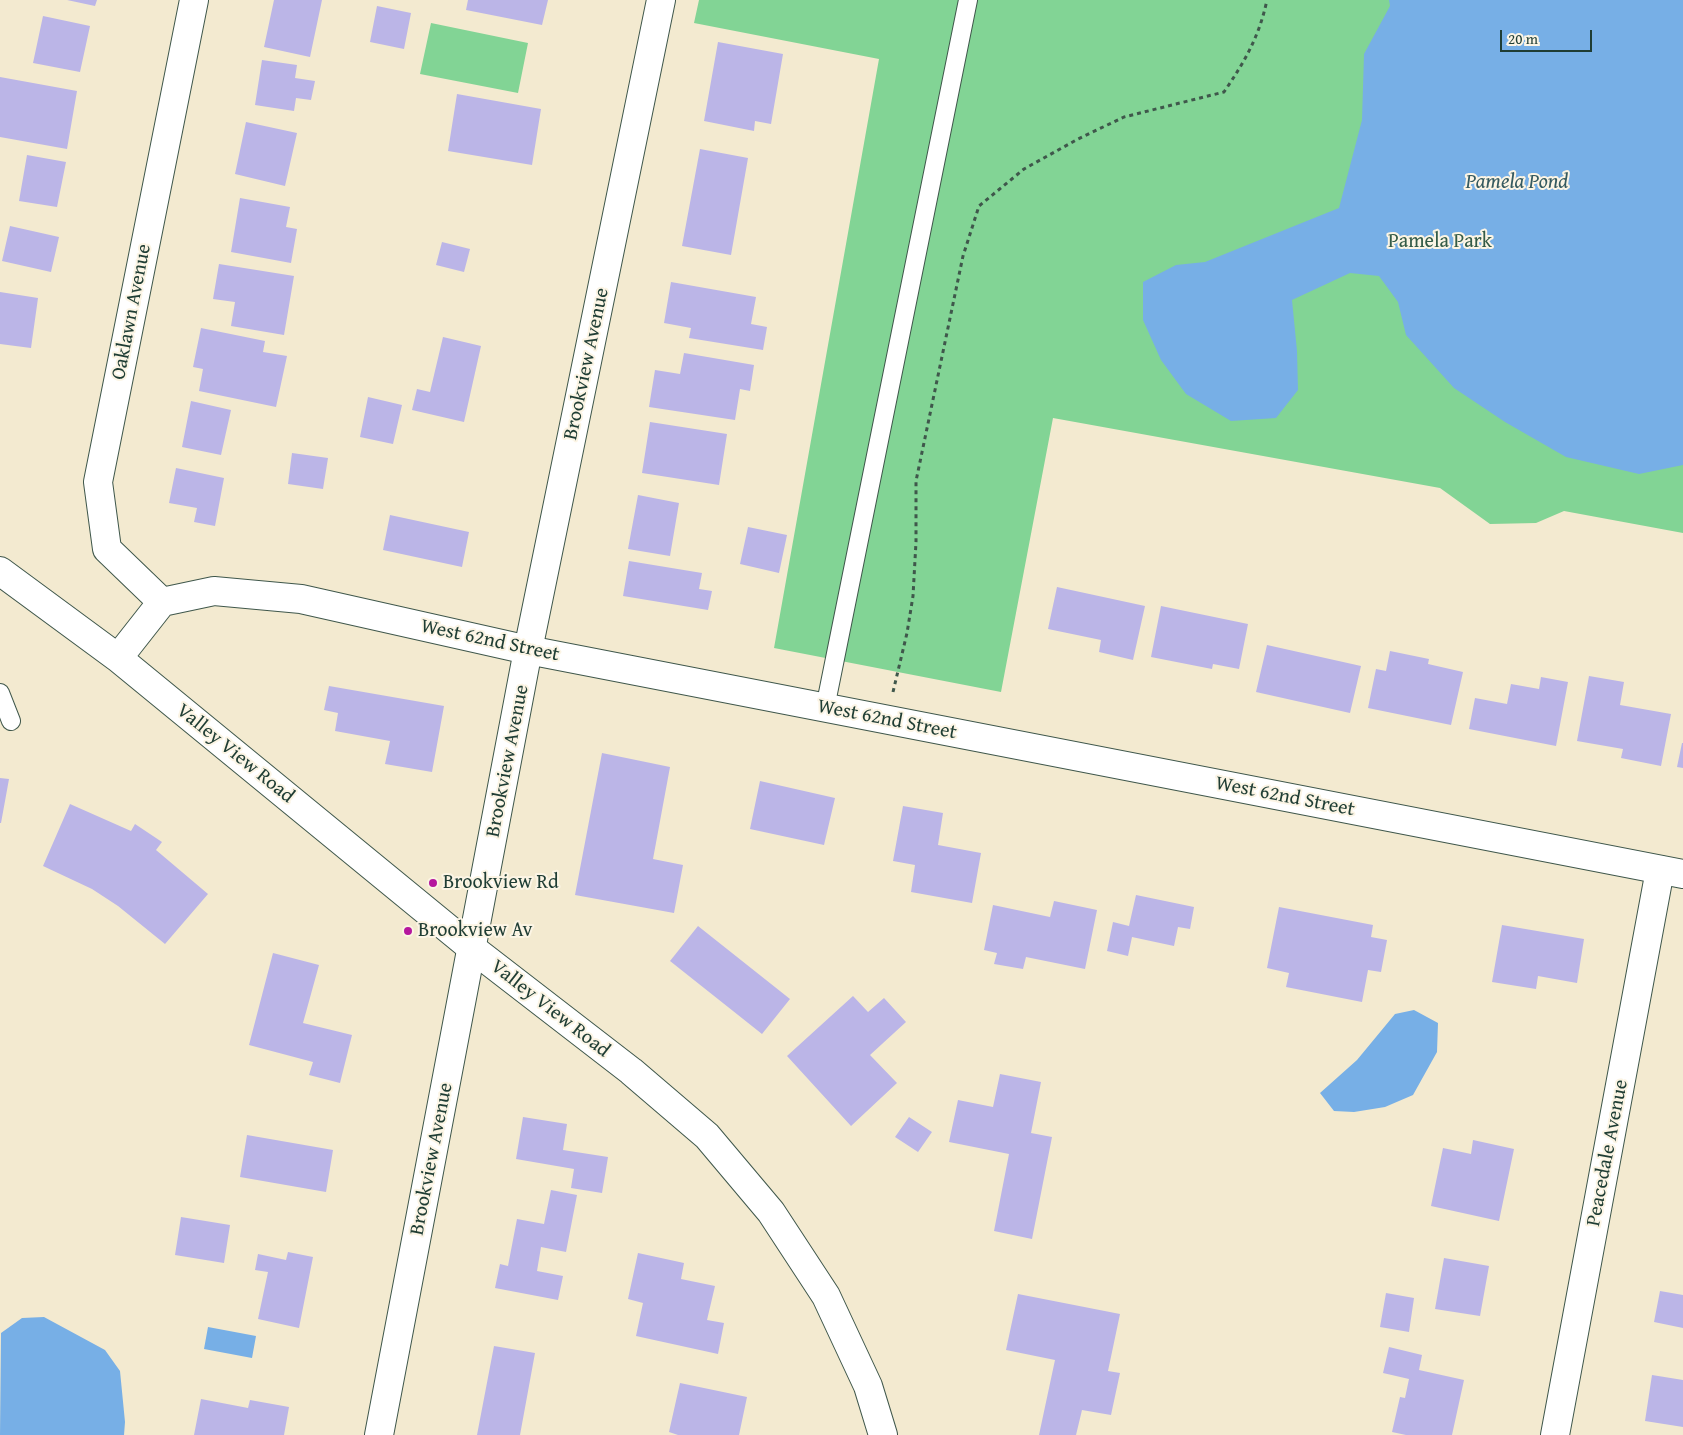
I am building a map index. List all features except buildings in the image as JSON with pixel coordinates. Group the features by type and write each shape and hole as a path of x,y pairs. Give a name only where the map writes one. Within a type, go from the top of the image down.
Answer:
{"street":[{"name":"Oaklawn Avenue","path":"162,602 108,549 98,482 194,0"},
{"name":"Brookview Avenue","path":"380,1435 528,650 661,0"},
{"name":"Valley View Road","path":"0,571 118,658 473,949 631,1071 707,1136 771,1212 826,1296 868,1386 883,1435"},
{"name":"West 62nd Street","path":"162,602 214,590 300,598 528,650 1672,872"},
{"path":"118,658 162,602"},
{"name":"Peacedale Avenue","path":"1555,1435 1672,872"}],"lane":[{"path":"825,708 968,0"},
{"path":"0,693 11,721"}],"path":[{"path":"886,720 907,633 913,596 916,542 916,481 963,256 979,206 1024,170 1078,138 1124,117 1224,92 1244,64 1262,21 1266,0"}],"green space":[{"name":"Pamela Park","path":"699,0 1683,0 1683,533 1564,511 1536,523 1490,524 1440,488 1053,418 1001,692 774,648 879,59 694,23"},
{"path":"431,23 528,43 518,93 420,74"}],"water":[{"name":"Pamela Pond","path":"1389,0 1683,0 1683,465 1639,474 1566,457 1505,422 1454,388 1406,335 1398,302 1379,276 1350,273 1292,300 1297,351 1298,390 1276,418 1231,421 1186,394 1161,360 1143,320 1143,282 1176,265 1205,262 1339,208 1362,120 1364,54 1390,6"},
{"path":"1414,1010 1438,1023 1437,1052 1413,1095 1385,1107 1354,1112 1334,1111 1320,1093 1357,1060 1395,1014"},
{"path":"44,1317 105,1350 120,1371 125,1422 124,1435 0,1435 1,1333 22,1318"},
{"path":"208,1327 256,1336 252,1358 204,1349"}],"place":[{"name":"Brookview Rd","path":"433,883"},
{"name":"Brookview Av","path":"408,931"}]}
